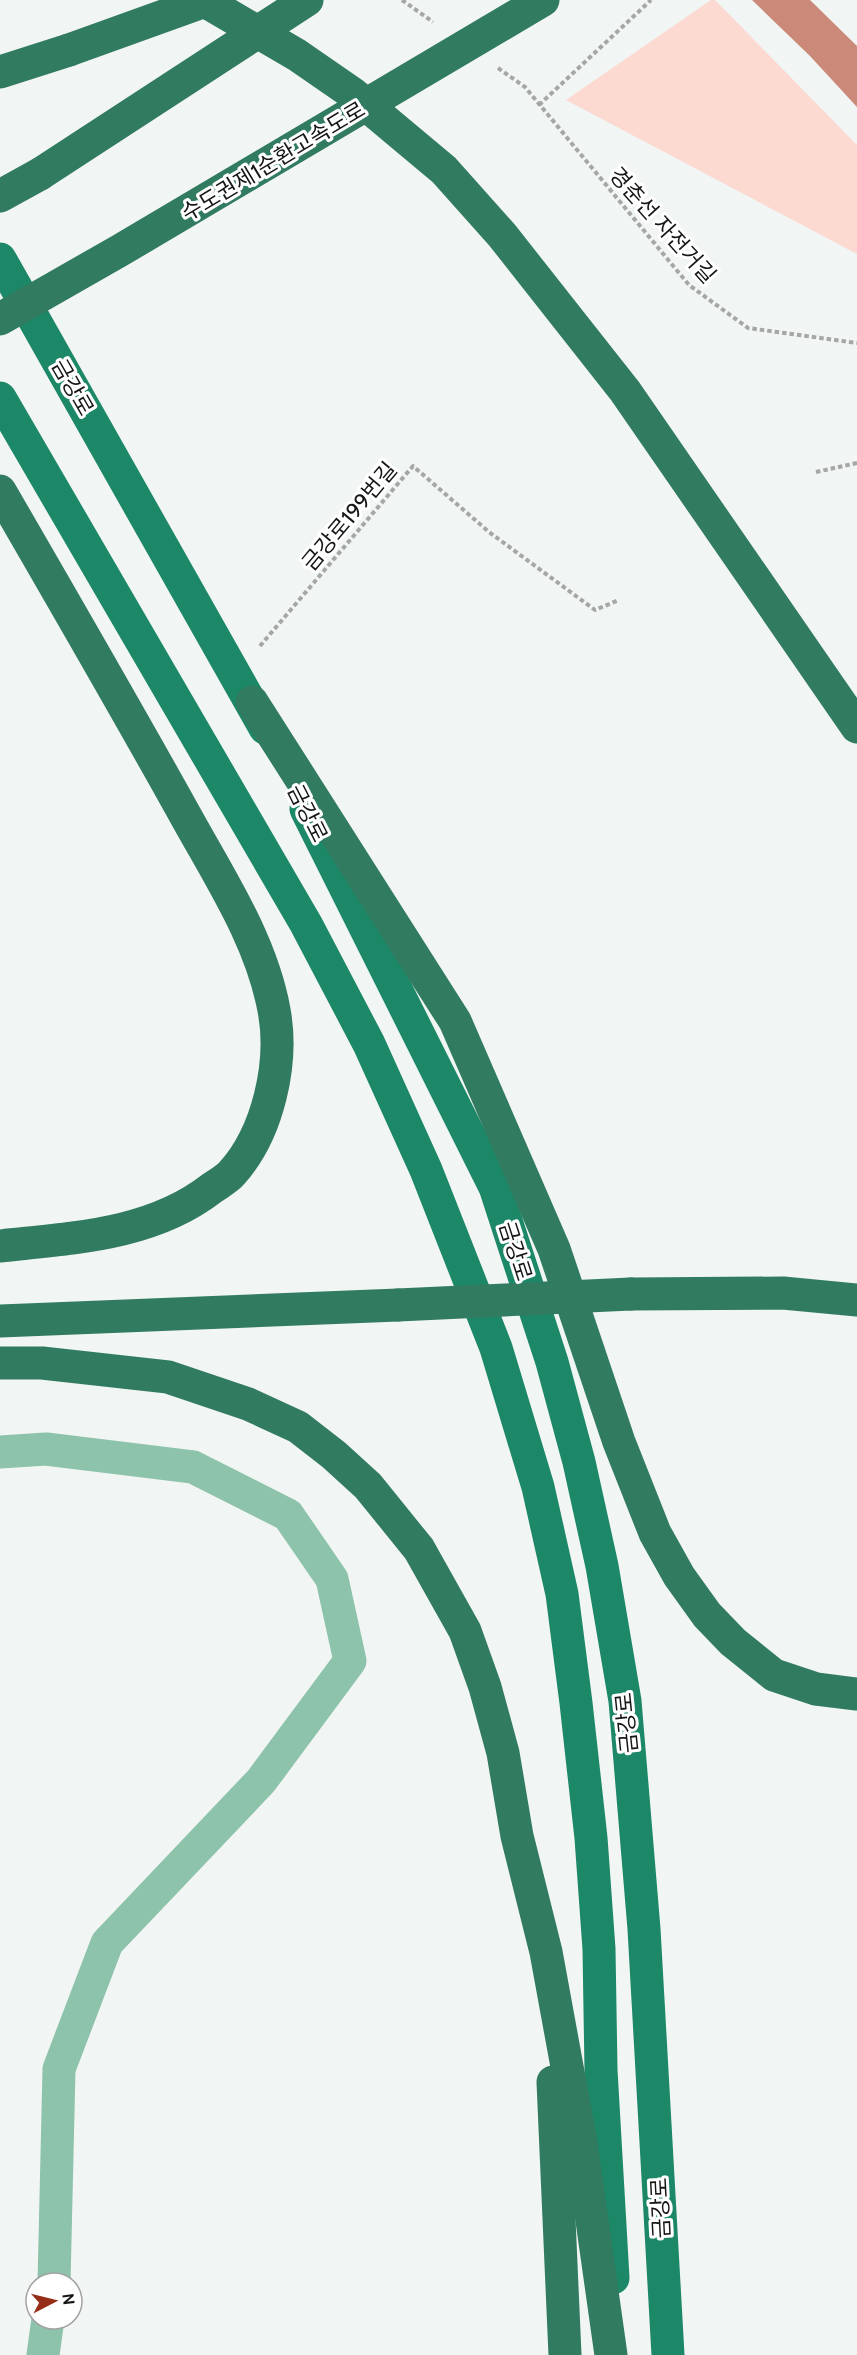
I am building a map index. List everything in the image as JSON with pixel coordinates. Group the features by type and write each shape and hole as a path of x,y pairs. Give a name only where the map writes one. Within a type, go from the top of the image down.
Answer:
{"highway":[{"path":"203,0 297,55 352,93 451,178 522,260 618,382 857,727"},
{"path":"0,72 208,0"},
{"path":"0,196 40,174 307,0"},
{"name":"수도권제1순환고속도로","path":"0,319 543,0"},
{"name":"금강로","path":"0,259 252,702 495,1187 552,1362 579,1462 603,1566 625,1701 644,1929 668,2355"},
{"path":"0,398 306,924 369,1044 426,1170 496,1348 538,1487 562,1594 576,1704 591,1838 599,1949 601,2070 617,2355"},
{"path":"0,491 139,732 238,911 266,974 275,1013 276,1049 273,1083 264,1121 254,1142 232,1173 195,1202 147,1224 96,1235 0,1246"},
{"path":"252,702 455,1021 554,1249 619,1442 655,1533 680,1576 707,1615 733,1642 774,1675 816,1689 857,1694"},
{"path":"0,1321 631,1294 783,1293 857,1300"},
{"path":"0,1363 42,1363 168,1377 248,1404 298,1427 334,1455 369,1486 419,1549 465,1631 485,1687 503,1753 517,1836 546,1952 581,2143 611,2355"},
{"path":"546,1952 565,2355"}],"street":[{"path":"0,1452 46,1449 193,1467 288,1515 332,1579 350,1661 261,1782 107,1943 59,2069 54,2271"},
{"path":"43,2355 46,2331"}],"path":[{"path":"402,0 440,27"},
{"path":"539,105 651,0"},
{"name":"경춘선 자전거길","path":"497,67 525,87 689,285 748,328 857,343"},
{"path":"816,472 857,463"},
{"name":"금강로199번길","path":"236,674 413,466 489,532 595,610 619,600"}],"shaded area":[{"path":"711,0 715,0 857,145 857,254 566,100"},
{"path":"752,0 810,0 857,46 857,107 810,56"}]}
